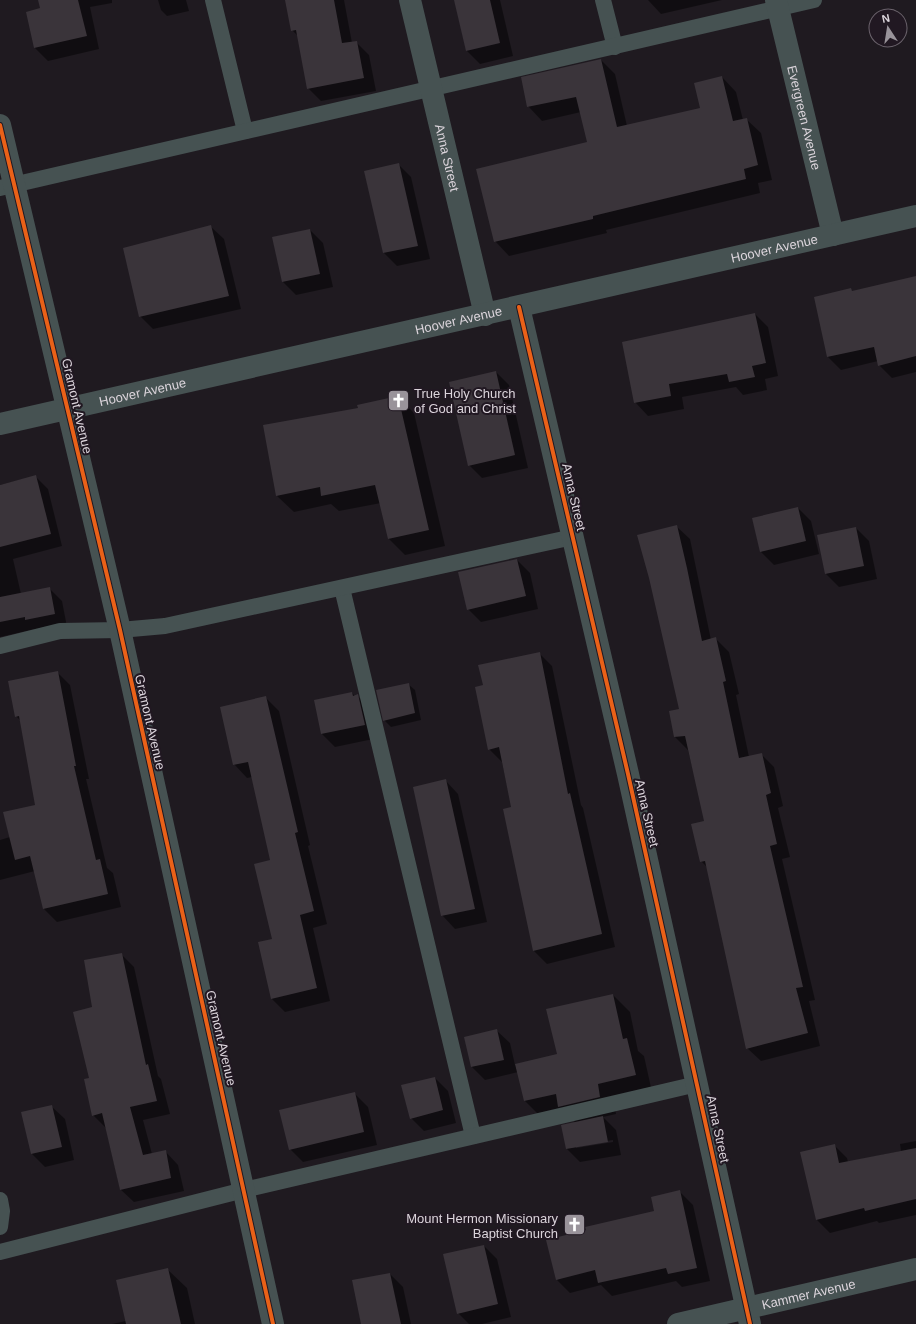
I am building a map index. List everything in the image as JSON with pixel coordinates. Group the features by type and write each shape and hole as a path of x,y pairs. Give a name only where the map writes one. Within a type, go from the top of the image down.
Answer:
{"street":[{"name":"Anna Street","path":"410,0 485,314"},
{"name":"Evergreen Avenue","path":"777,5 833,235"},
{"name":"Gramont Avenue","path":"0,125 7,186 68,408 120,630 273,1324"},
{"name":"Hoover Avenue","path":"0,424 916,216"},
{"name":"Anna Street","path":"519,307 573,536 749,1316"},
{"name":"Kammer Avenue","path":"678,1324 749,1316 916,1269"}],"lane":[{"path":"213,0 245,131"},
{"path":"603,0 615,47"},
{"path":"7,186 615,47 777,5 814,0"},
{"path":"0,646 60,631 120,630 165,626 573,536"},
{"path":"342,588 473,1136"},
{"path":"0,1252 244,1190 697,1084"},
{"path":"0,1200 2,1211 0,1227"}],"building":[{"path":"38,0 78,0 87,36 34,48 26,12 40,8"},
{"path":"285,0 334,0 342,43 357,41 364,78 307,89 296,30 291,31"},
{"path":"454,0 490,0 500,43 466,51"},
{"path":"601,59 617,127 700,108 694,83 722,76 733,121 747,118 758,165 744,169 746,179 593,216 593,219 494,242 476,169 587,142 576,97 527,107 521,77"},
{"path":"399,163 418,246 383,253 364,171"},
{"path":"211,225 229,296 139,317 123,248"},
{"path":"310,229 320,274 282,282 272,237"},
{"path":"916,276 916,356 878,366 874,347 827,357 814,297 851,288 852,291"},
{"path":"755,313 766,363 752,366 755,377 729,382 727,374 669,384 671,396 634,403 622,342"},
{"path":"496,371 515,455 468,466 449,382"},
{"path":"398,396 429,530 388,539 375,485 321,496 320,487 276,496 263,425 358,408 357,405"},
{"path":"36,475 51,534 0,547 0,485"},
{"path":"798,507 806,541 760,552 752,518"},
{"path":"677,525 702,641 716,637 726,681 723,682 739,758 762,753 771,793 766,795 777,844 770,846 803,987 796,988 808,1033 746,1049 705,861 700,862 691,824 704,821 685,736 674,737 669,711 679,709 649,578 637,535"},
{"path":"856,527 864,566 825,574 817,535"},
{"path":"517,559 526,596 467,610 458,572"},
{"path":"50,587 55,614 25,620 25,617 0,622 0,597"},
{"path":"540,652 568,794 570,793 602,934 533,951 503,809 511,807 499,747 488,750 475,687 483,685 478,665"},
{"path":"58,671 76,766 74,766 96,860 100,859 108,894 43,909 30,856 15,860 3,812 35,805 19,716 15,717 8,681"},
{"path":"409,683 415,713 383,721 376,690"},
{"path":"352,692 353,696 358,694 365,725 321,734 314,700"},
{"path":"266,696 298,832 295,833 314,911 300,915 317,988 271,999 258,942 272,939 254,864 270,860 248,762 233,765 220,707"},
{"path":"446,779 475,909 441,916 413,787"},
{"path":"122,953 146,1065 148,1064 157,1101 130,1107 143,1155 166,1150 171,1178 120,1190 102,1113 92,1116 84,1079 89,1078 73,1012 92,1007 84,960"},
{"path":"613,994 623,1039 627,1038 636,1075 598,1084 600,1097 558,1107 556,1094 524,1101 515,1064 557,1054 546,1009"},
{"path":"497,1029 504,1060 471,1067 464,1037"},
{"path":"435,1077 443,1110 410,1119 401,1085"},
{"path":"355,1092 364,1132 289,1150 279,1110"},
{"path":"52,1105 62,1147 31,1154 21,1112"},
{"path":"603,1116 608,1142 566,1149 561,1125"},
{"path":"835,1144 839,1163 916,1148 916,1199 865,1211 864,1208 816,1220 800,1152"},
{"path":"680,1190 697,1268 668,1274 666,1268 598,1283 595,1270 556,1280 546,1240 586,1230 585,1227 654,1211 651,1197"},
{"path":"484,1245 498,1304 457,1314 443,1254"},
{"path":"168,1268 181,1324 126,1324 116,1280"},
{"path":"390,1273 401,1324 361,1324 352,1280"}],"cycle path":[{"path":"0,125 120,630 273,1324"},
{"path":"519,307 628,774 750,1324"}],"place":[{"name":"True Holy Church of God and Christ","path":"399,400"},
{"name":"Mount Hermon Missionary Baptist Church","path":"574,1225"}]}
